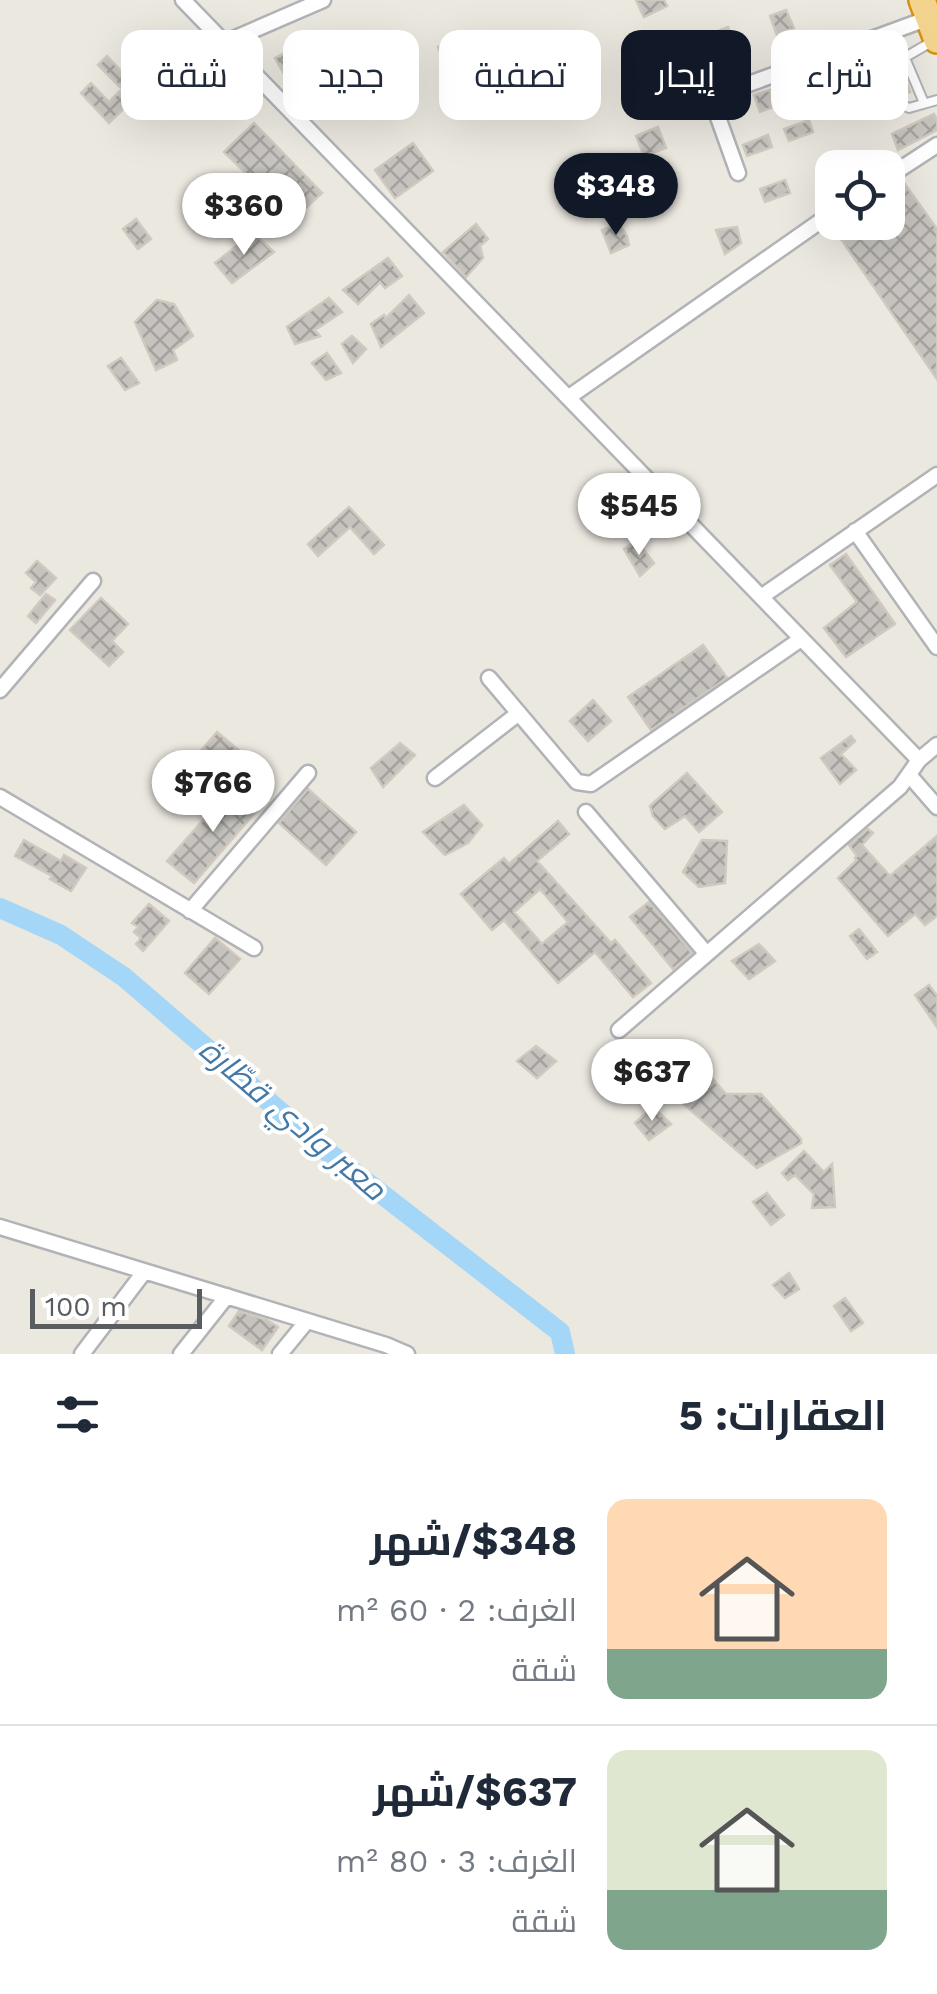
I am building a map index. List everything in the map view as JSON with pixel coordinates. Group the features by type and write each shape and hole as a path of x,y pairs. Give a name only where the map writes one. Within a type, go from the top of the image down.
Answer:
{"street":[{"path":"183,0 212,30"},
{"path":"254,30 322,0"},
{"path":"738,173 714,106 716,96 931,24"},
{"path":"263,83 919,760"},
{"path":"905,166 937,145"},
{"path":"569,397 815,225"},
{"path":"761,597 937,475"},
{"path":"855,531 937,648"},
{"path":"0,690 92,581"},
{"path":"489,678 577,782 591,784 800,639"},
{"path":"435,778 519,713"},
{"path":"618,1030 900,787 919,760 937,745"},
{"path":"190,910 308,773"},
{"path":"910,776 937,807"},
{"path":"0,797 254,948"},
{"path":"586,812 706,953"},
{"path":"0,1226 227,1296 382,1350 407,1354"},
{"path":"82,1354 144,1272"},
{"path":"181,1354 227,1296"},
{"path":"280,1354 307,1322"}],"lane":[{"path":"908,54 931,24"},
{"path":"908,65 924,103"},
{"path":"908,107 937,100"}],"building":[{"path":"636,0 664,0 667,6 644,17"},
{"path":"786,10 794,28 775,30 770,16"},
{"path":"283,54 283,72 275,58"},
{"path":"107,56 121,71 121,88 98,65"},
{"path":"91,83 109,102 121,90 121,111 109,123 81,93"},
{"path":"770,90 771,108 760,112 754,95"},
{"path":"934,114 937,120 937,130 898,150 892,134"},
{"path":"809,120 813,132 789,141 784,129"},
{"path":"254,123 322,193 307,207 272,171 258,185 224,152"},
{"path":"658,127 666,148 644,156 636,136"},
{"path":"768,135 772,147 747,156 743,145"},
{"path":"413,143 433,171 395,198 375,170"},
{"path":"785,180 790,193 765,202 760,189"},
{"path":"905,184 937,229 937,379 842,240 905,240"},
{"path":"136,219 151,239 138,249 123,229"},
{"path":"476,224 488,239 480,246 483,258 466,277 443,252"},
{"path":"619,224 629,245 611,253 602,230"},
{"path":"737,227 741,243 725,254 716,230"},
{"path":"253,233 274,252 232,283 215,263"},
{"path":"388,258 402,276 385,288 380,282 358,304 343,290"},
{"path":"409,295 424,313 381,347 371,324 384,315 386,318"},
{"path":"329,298 342,312 315,330 320,336 295,344 287,327"},
{"path":"157,300 174,304 193,336 173,350 177,360 156,370 135,322"},
{"path":"352,336 366,349 353,363 342,344"},
{"path":"327,353 341,373 326,380 312,363"},
{"path":"121,358 139,383 125,390 108,366"},
{"path":"349,507 384,545 374,554 350,527 318,556 308,544"},
{"path":"637,541 654,563 640,576 624,549"},
{"path":"846,554 895,624 846,657 824,628 857,602 830,565"},
{"path":"37,561 56,578 40,595 31,588 36,582 26,573"},
{"path":"46,594 55,600 36,623 28,616"},
{"path":"101,598 128,624 112,641 123,652 109,666 70,630"},
{"path":"703,645 727,678 651,730 628,697"},
{"path":"593,700 611,721 588,741 570,721"},
{"path":"217,732 254,763 235,786 198,754"},
{"path":"851,736 855,741 841,754 856,770 840,784 821,758"},
{"path":"400,743 415,755 383,787 371,768"},
{"path":"687,773 722,812 699,832 685,816 665,829 650,806"},
{"path":"233,786 259,808 194,883 167,861"},
{"path":"308,789 356,832 326,865 279,823"},
{"path":"464,805 482,825 468,843 445,855 423,832"},
{"path":"558,821 569,834 537,861 611,943 615,940 651,983 633,997 595,952 558,983 504,920 492,930 461,894 504,858 509,864","holes":["540,889 568,922 542,944 514,912"]},
{"path":"868,829 873,833 862,845 890,876 937,836 937,916 925,925 915,914 888,936 838,878 857,860 849,845"},
{"path":"24,840 61,861 64,855 86,868 71,891 15,856"},
{"path":"702,840 727,841 725,883 699,887 683,872"},
{"path":"649,902 692,953 673,969 630,917"},
{"path":"149,904 169,921 143,951 136,944 141,938 134,932 138,927 132,923"},
{"path":"859,929 877,952 867,959 850,936"},
{"path":"215,938 240,959 209,994 185,973"},
{"path":"759,944 775,961 749,979 732,961"},
{"path":"929,985 937,996 937,1027 915,995"},
{"path":"536,1046 556,1061 537,1078 517,1061"},
{"path":"701,1065 726,1094 761,1094 801,1143 757,1168 672,1094"},
{"path":"653,1107 671,1124 649,1140 635,1123"},
{"path":"804,1151 824,1172 832,1164 835,1207 812,1208 814,1194 795,1175 788,1180 782,1173"},
{"path":"767,1193 784,1215 771,1225 753,1202"},
{"path":"789,1273 799,1289 785,1298 773,1285"},
{"path":"845,1298 863,1323 851,1331 834,1306"},
{"path":"239,1311 278,1327 262,1350 229,1326"}],"waterway":[{"name":"معبر وادي قطّارة","path":"0,908 61,935 124,977 325,1150 560,1332 565,1354"}]}
